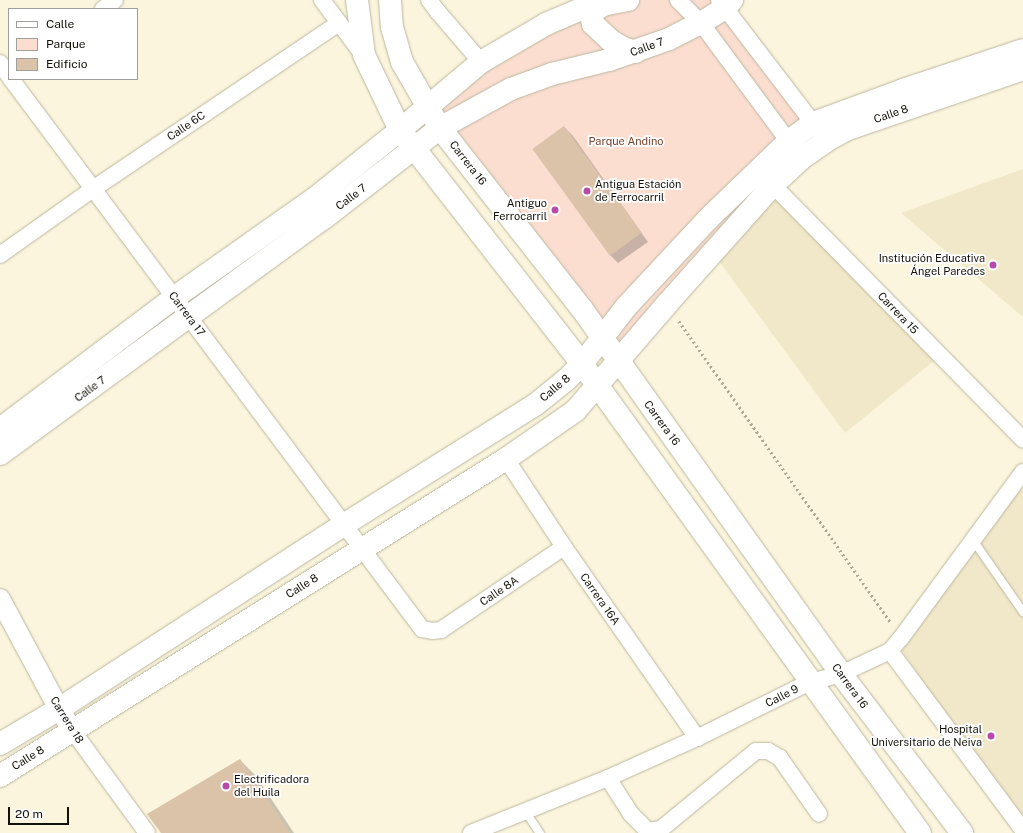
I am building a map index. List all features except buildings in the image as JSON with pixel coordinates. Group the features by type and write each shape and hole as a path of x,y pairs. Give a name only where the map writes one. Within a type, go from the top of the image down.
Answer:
{"main road":[{"path":"357,0 364,55 400,130 582,364 597,387 920,833"},
{"name":"Carrera 16","path":"390,0 392,27 402,62 440,128 602,337 618,362 841,674 962,833"},
{"path":"612,1 594,10 592,19 593,24 610,40 623,48 635,52"},
{"name":"Calle 7","path":"0,429 175,297 314,199 482,62 546,24 581,9 612,1"},
{"name":"Calle 7","path":"0,454 190,317 440,128 511,89 552,74 635,52 669,39 701,23 726,3"},
{"name":"Calle 8","path":"0,744 59,709 345,524 535,405 566,380 582,364 626,307 709,218 788,140 813,123 903,90 1023,50"},
{"name":"Calle 8","path":"0,776 506,459 575,411 667,304 774,185 802,158 826,141 848,129 1023,69"}],"street":[{"path":"104,8 115,0"},
{"path":"322,0 364,55"},
{"path":"429,0 482,62"},
{"path":"678,0 701,23 802,158"},
{"path":"726,3 826,141"},
{"name":"Calle 6C","path":"0,255 93,189 339,23"},
{"path":"0,63 8,75"},
{"name":"Carrera 17","path":"11,80 190,317 422,629 432,632"},
{"name":"Carrera 15","path":"758,170 1023,440"},
{"name":"Carrera 16A","path":"506,459 564,548 697,738"},
{"name":"Calle 9","path":"471,833 608,778 697,738 810,682 841,674 890,650 901,638 1023,472"},
{"name":"Calle 8A","path":"432,632 441,630 564,548"},
{"name":"Carrera 18","path":"0,599 59,709 72,730 147,833"},
{"path":"890,650 1023,830"},
{"path":"608,778 631,814 648,831 661,829 756,751 768,750 780,758 820,814"}],"lane":[{"path":"973,540 1023,612"},
{"path":"525,811 540,833"}],"path":[{"path":"667,304 901,638"}],"shaded area":[{"name":"Institución Educativa Ángel Paredes","path":"1023,169 1023,317 901,213"},
{"path":"773,185 940,356 845,433 713,253"},
{"name":"Hospital Universitario de Neiva","path":"1023,472 1023,830 897,643"}],"green space":[{"name":"Parque Andino","path":"628,0 719,0 826,141 618,362 427,107 546,24"}],"place":[{"name":"Antigua Estación de Ferrocarril","path":"587,191"},
{"name":"Antiguo Ferrocarril","path":"555,210"},
{"name":"Institución Educativa Ángel Paredes","path":"993,265"},
{"name":"Hospital Universitario de Neiva","path":"991,736"},
{"name":"Electrificadora del Huila","path":"226,786"}]}
